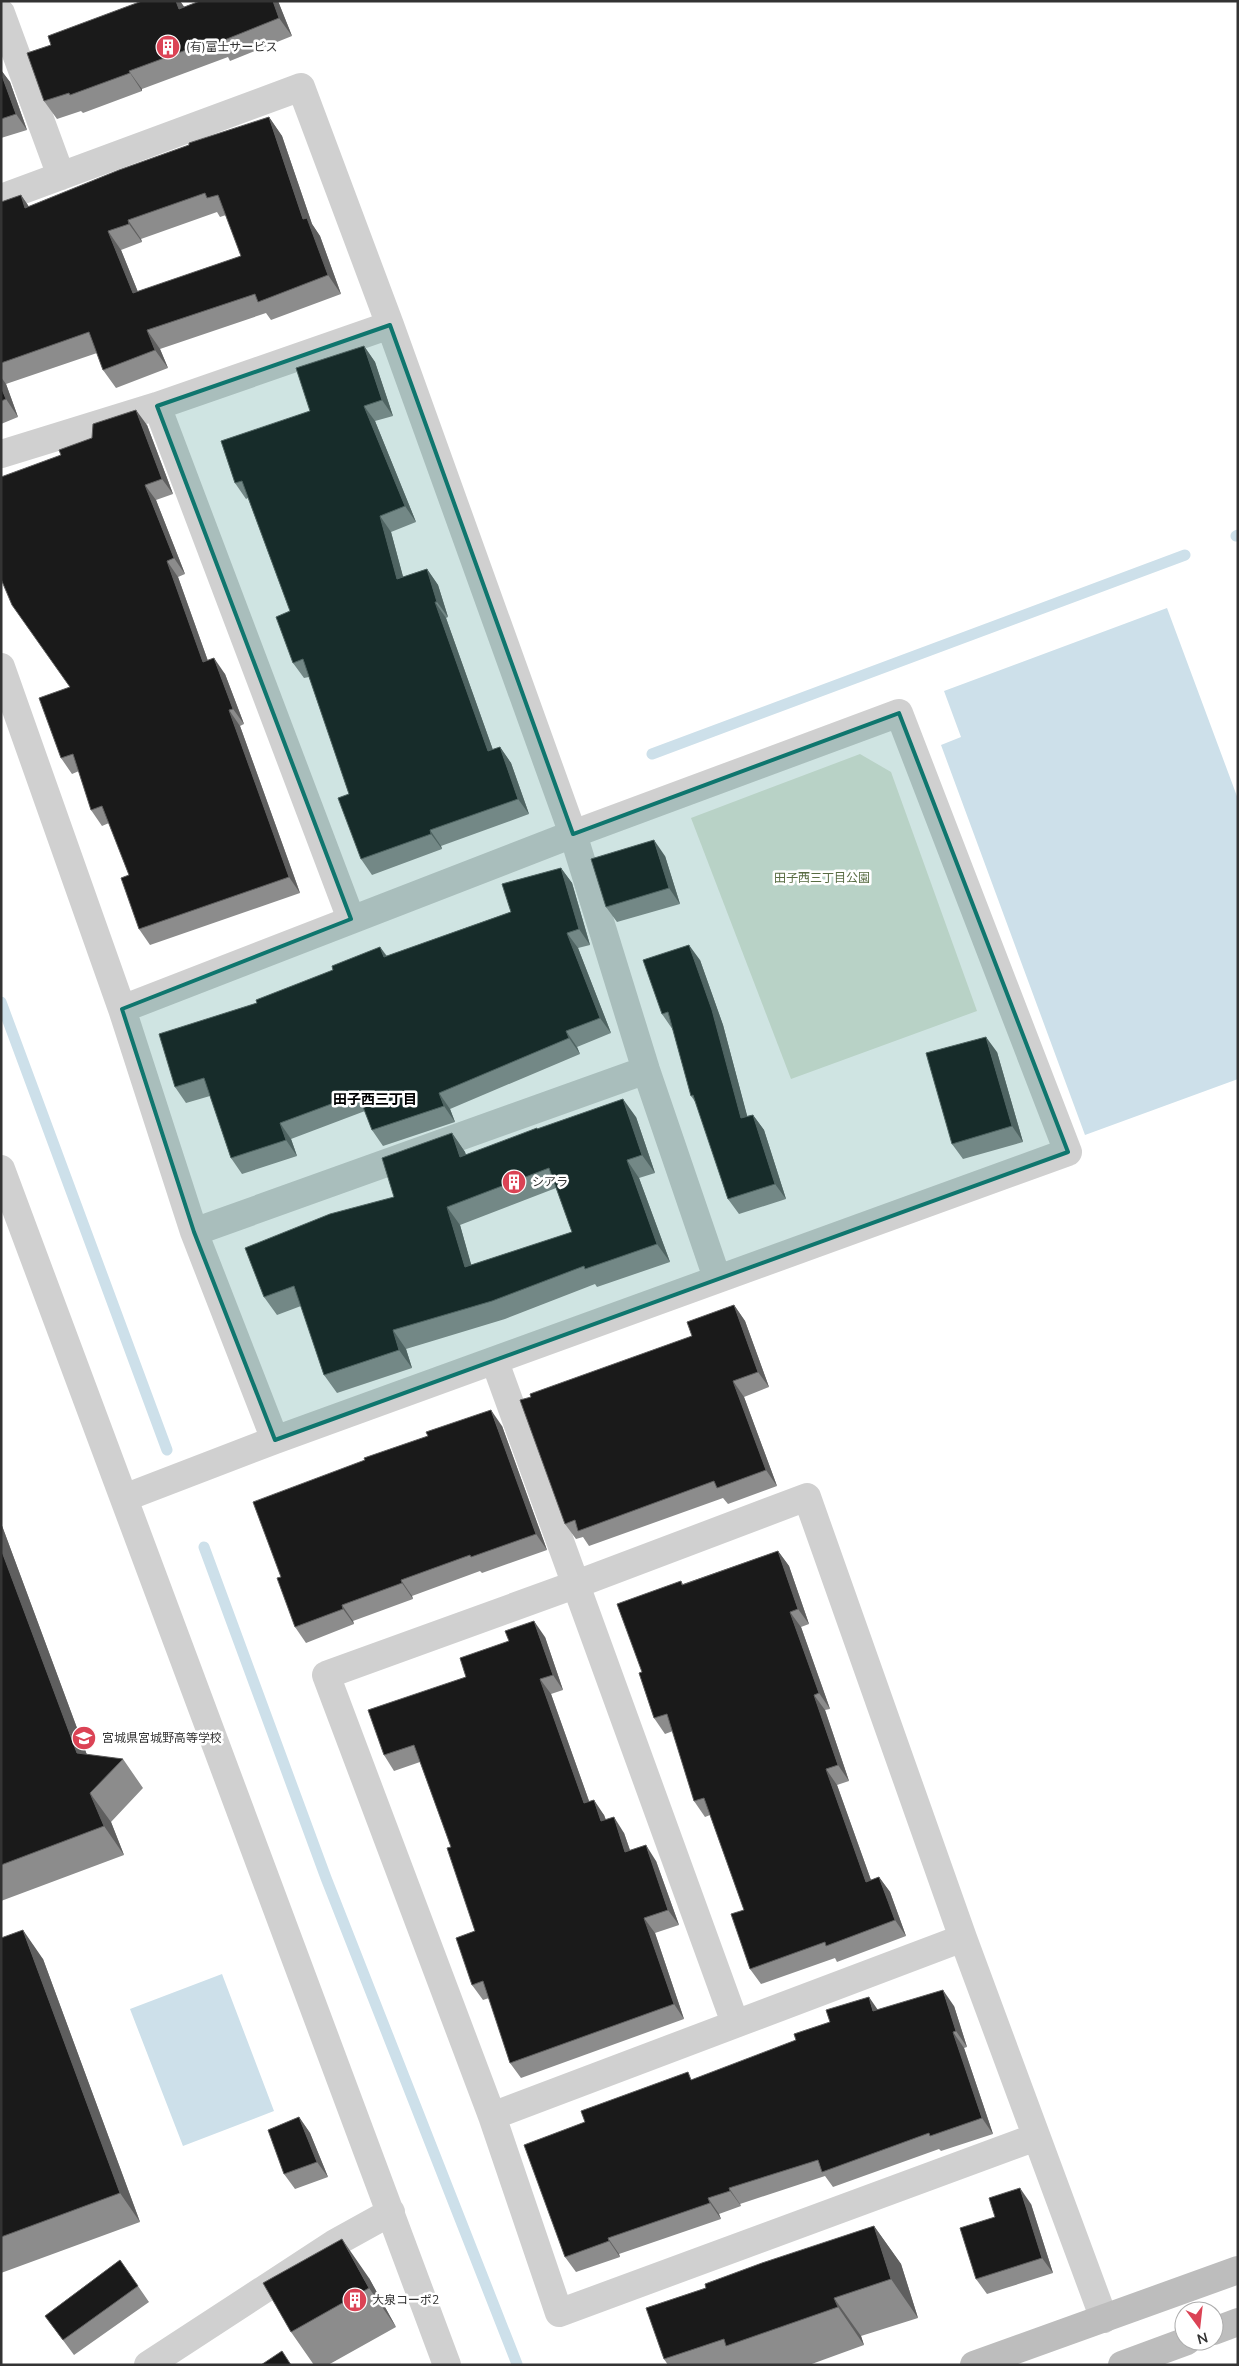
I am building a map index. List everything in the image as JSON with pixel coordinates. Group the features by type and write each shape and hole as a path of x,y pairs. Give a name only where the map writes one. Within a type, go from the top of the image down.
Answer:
{"street":[{"path":"1,13 61,176"},
{"path":"1,198 301,87 390,325 573,834 646,1070 717,1278"},
{"path":"1,454 158,406 390,325"},
{"path":"158,406 351,919"},
{"path":"1,667 122,1009 194,1232 275,1440"},
{"path":"122,1009 573,834 899,713 1068,1152 717,1278 495,1362 275,1440 124,1498"},
{"path":"194,1232 646,1070"},
{"path":"1,1170 447,2365"},
{"path":"495,1362 736,2023"},
{"path":"1036,2138 560,2313 492,2116 326,1675 577,1584 807,1497 963,1938 1104,2319"},
{"path":"492,2116 963,1938"},
{"path":"148,2365 335,2243 391,2212"},
{"path":"974,2365 1238,2270"},
{"path":"1224,2327 1238,2322"},
{"path":"1122,2365 1174,2346"}],"highlighted area":[{"path":"390,325 573,834 899,713 1068,1152 275,1440 194,1232 122,1009 351,919 157,406"}],"green space":[{"name":"田子西三丁目公園","path":"860,754 891,772 977,1011 791,1079 691,818"}],"water":[{"path":"1167,608 1238,799 1238,1079 1085,1135 941,745 961,737 944,691"},
{"path":"222,1974 274,2111 183,2146 130,2009"}],"building":[{"path":"142,1 176,1 179,9 200,1 273,1 279,18 217,43 216,39 129,71 130,73 70,95 69,93 44,101 27,53 51,45 48,36"},
{"path":"1,73 16,114 1,119"},
{"path":"269,117 303,219 307,218 328,275 258,302 255,294 147,330 155,350 103,370 89,332 1,363 1,202 21,195 25,208 119,170 189,145 189,143","holes":["205,193 207,198 218,195 241,256 133,293 108,231 129,224 128,220"]},
{"path":"364,346 382,400 364,406 405,506 380,516 397,579 427,569 437,602 435,602 488,751 500,747 518,799 430,830 431,834 361,859 338,798 349,794 303,659 293,663 276,617 290,611 242,481 235,483 221,441 310,411 296,368"},
{"path":"1,387 6,399 1,401"},
{"path":"136,410 162,479 145,485 174,558 167,561 203,662 214,658 233,709 229,710 289,877 139,929 121,878 129,875 102,806 91,810 73,754 61,758 39,698 70,687 12,605 1,579 1,477 61,455 59,450 92,438 93,424"},
{"path":"654,840 669,888 606,907 591,859"},
{"path":"561,868 579,929 567,933 600,1018 566,1031 569,1038 439,1093 444,1106 372,1130 358,1094 280,1123 286,1140 231,1158 204,1078 175,1087 159,1034 257,1003 256,1000 333,970 332,966 380,947 384,957 511,912 502,884"},
{"path":"689,945 712,1010 741,1118 753,1115 775,1184 728,1199 693,1095 691,1096 668,1012 662,1014 643,960"},
{"path":"986,1037 1012,1126 952,1144 926,1053"},
{"path":"623,1099 642,1155 627,1160 657,1244 585,1269 584,1266 492,1301 393,1330 399,1350 324,1375 294,1286 264,1297 245,1248 330,1214 394,1197 382,1158 452,1133 460,1157","holes":["549,1168 572,1232 465,1267 447,1207"]},
{"path":"734,1305 758,1372 733,1381 766,1470 717,1488 714,1481 578,1531 575,1520 565,1524 520,1400 531,1397 530,1394 692,1336 687,1322"},
{"path":"491,1410 536,1534 401,1580 402,1583 342,1605 343,1609 295,1627 277,1578 281,1577 253,1502 365,1460 364,1458 428,1436 426,1432"},
{"path":"1,1549 77,1753 123,1759 90,1793 104,1826 1,1865"},
{"path":"778,1551 798,1609 790,1612 819,1693 814,1695 838,1765 826,1769 866,1882 879,1877 895,1920 826,1946 825,1942 750,1969 731,1914 744,1910 704,1798 694,1801 667,1714 654,1718 639,1673 642,1672 617,1604 681,1581 682,1585"},
{"path":"534,1621 553,1675 540,1679 584,1803 594,1800 601,1821 614,1817 625,1852 646,1845 668,1910 644,1918 674,2004 510,2063 483,1981 472,1985 456,1938 475,1931 447,1848 451,1847 414,1745 384,1755 368,1710 466,1677 460,1658 509,1641 505,1631"},
{"path":"23,1930 120,2193 1,2237 1,1938"},
{"path":"943,1990 956,2031 953,2032 982,2118 930,2136 929,2133 822,2172 818,2160 729,2188 730,2191 708,2198 710,2203 608,2238 609,2241 565,2257 524,2145 585,2122 581,2111 688,2072 691,2080 796,2040 794,2034 830,2022 826,2010 869,1997 873,2011"},
{"path":"299,2117 317,2162 284,2174 268,2130"},
{"path":"1020,2188 1042,2258 976,2279 960,2228 995,2217 989,2198"},
{"path":"874,2226 891,2279 834,2298 838,2307 726,2346 724,2339 664,2359 646,2308 706,2288 705,2284 762,2263"},
{"path":"342,2239 369,2288 291,2332 263,2283"},
{"path":"120,2260 138,2286 63,2340 45,2316"},
{"path":"282,2351 291,2365 261,2365"}],"waterway":[{"path":"652,754 1185,555"},
{"path":"1,1002 167,1450"},
{"path":"204,1547 326,1878 517,2364"}],"place":[{"name":"(有)富士サービス","path":"168,47"},
{"name":"シアラ","path":"514,1182"},
{"name":"宮城県宮城野高等学校","path":"84,1738"},
{"name":"大泉コーポ2","path":"355,2300"}],"district":[{"name":"田子西三丁目","path":"375,1099"}]}
